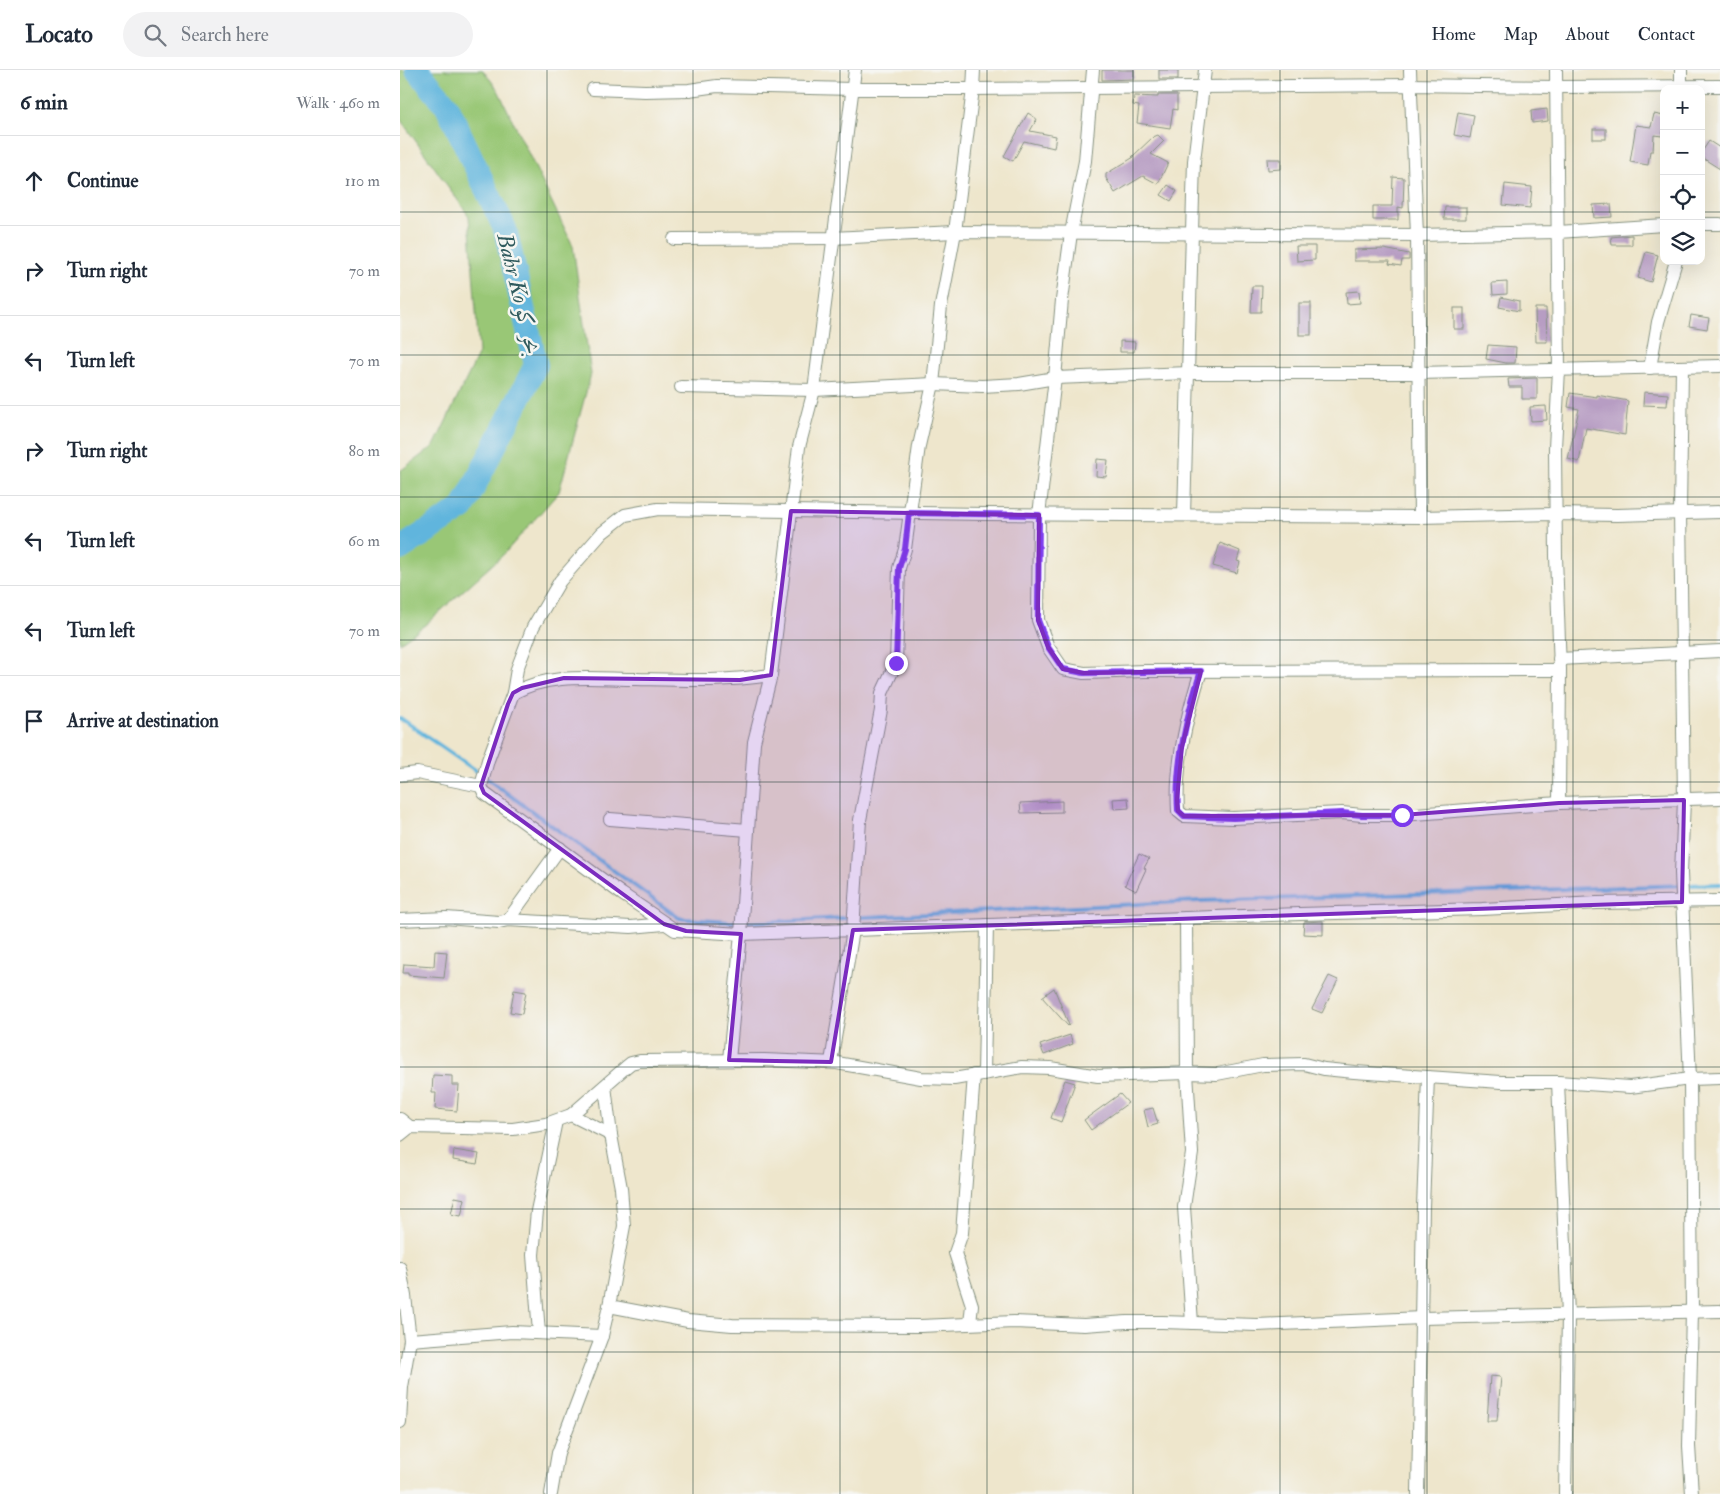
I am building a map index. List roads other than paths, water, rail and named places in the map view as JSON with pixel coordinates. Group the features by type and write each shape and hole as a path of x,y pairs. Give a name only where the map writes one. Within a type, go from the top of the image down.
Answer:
{"street":[{"path":"729,1060 741,934 754,742 771,675 799,447 814,390 855,70"},
{"path":"831,1062 853,930 860,820 881,710 882,693 896,663 899,568 905,549 919,446 933,384 941,306 954,232 974,70"},
{"path":"1093,70 1085,161 1071,233 1062,300 1039,515 1038,620 1048,647 1063,669 1084,673 1560,664 1720,651"},
{"path":"1184,515 1194,161 1205,70"},
{"path":"1410,70 1409,84 1417,235 1420,517"},
{"path":"1556,70 1559,369 1555,448 1555,514 1560,664 1559,803"},
{"path":"1681,70 1681,85"},
{"path":"593,89 645,92 689,90 717,86 973,90 1409,84 1660,88"},
{"path":"1705,87 1720,86"},
{"path":"1705,224 1720,224"},
{"path":"674,239 832,238 954,232 1417,235 1558,232 1660,225"},
{"path":"1650,368 1658,322 1675,265"},
{"path":"681,387 814,390 933,384 982,386 1019,384 1055,378 1189,373 1419,373 1720,366"},
{"path":"1682,367 1680,512 1684,800 1681,873 1690,1078 1692,1312 1689,1446 1692,1494"},
{"path":"1720,512 1420,517 1039,515 658,509 624,515 602,533 560,581 533,628 517,669 513,693 482,779 484,793 576,861 675,930 741,934 1482,909 1597,903 1720,901"},
{"path":"1201,671 1186,718 1182,747 1177,800 1178,810 1184,816 1233,818 1342,813 1402,815 1559,803 1720,798"},
{"path":"513,693 533,684 564,678 740,680 771,675"},
{"path":"400,775 417,773 482,779"},
{"path":"610,819 748,830"},
{"path":"508,920 560,848"},
{"path":"400,920 446,918 631,927 664,924"},
{"path":"1186,918 1187,1073 1192,1153 1184,1207 1192,1322"},
{"path":"970,1323 972,1305 955,1253 962,1234 979,1074 987,925"},
{"path":"403,1127 513,1129 556,1121 571,1115 626,1067 640,1061 831,1062 921,1078 954,1079 1022,1067 1050,1068 1098,1076 1187,1073 1217,1074 1263,1065 1304,1064 1339,1070 1501,1082 1558,1082 1630,1086 1690,1078 1720,1078"},
{"path":"1418,1494 1423,1207 1428,1077"},
{"path":"1558,1082 1568,1315 1565,1494"},
{"path":"551,1494 558,1454 602,1336 624,1226 621,1188 611,1135 605,1086"},
{"path":"571,1115 611,1135"},
{"path":"540,1333 533,1254 537,1211 556,1121"},
{"path":"400,1268 410,1340 402,1388 400,1422"},
{"path":"609,1306 688,1321 732,1326 920,1326 1014,1322 1084,1325 1127,1322 1192,1322 1257,1325 1422,1318 1720,1311"},
{"path":"410,1340 512,1332 602,1336"}],"waterway":[{"name":"Bahr Ko بحر كو","path":"400,549 463,508 536,365 505,229 447,106 417,70"},
{"path":"400,718 481,774"},
{"path":"486,778 679,918 686,919 743,923 1200,901 1720,884"}]}
